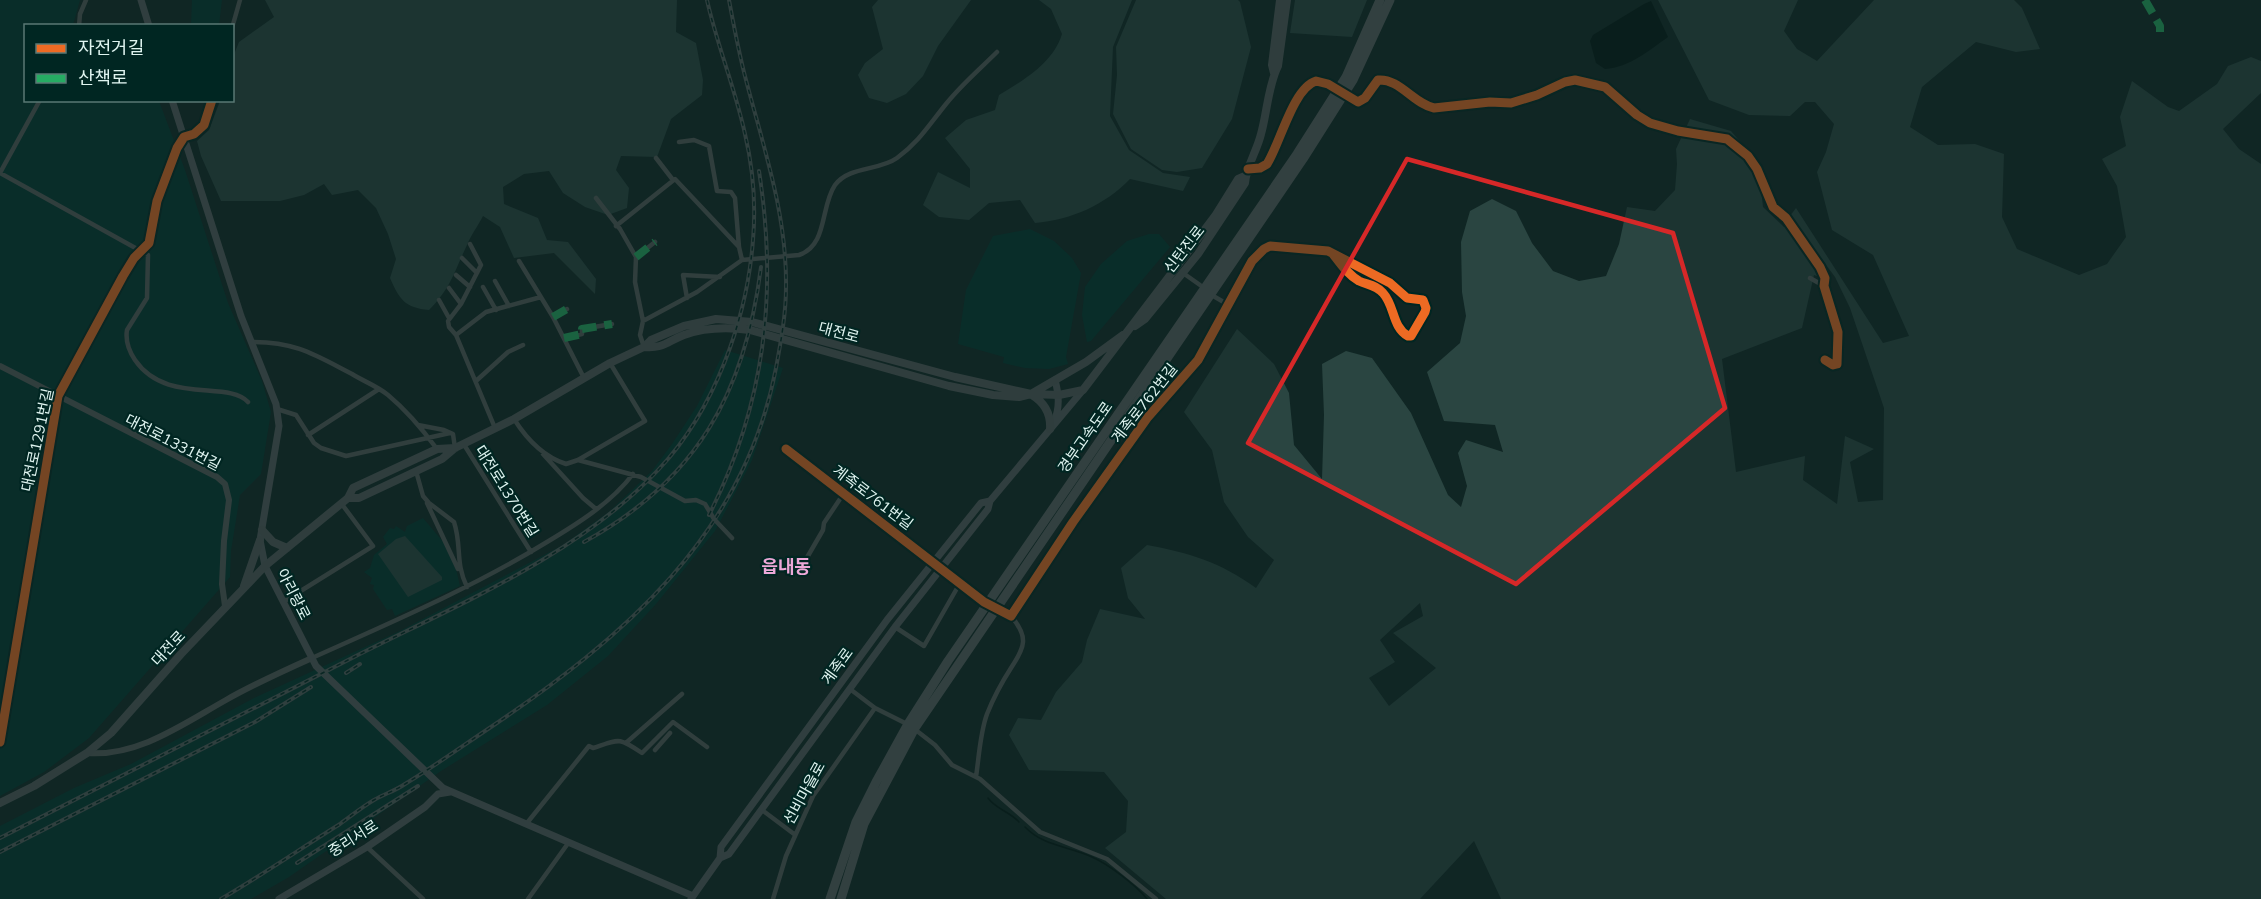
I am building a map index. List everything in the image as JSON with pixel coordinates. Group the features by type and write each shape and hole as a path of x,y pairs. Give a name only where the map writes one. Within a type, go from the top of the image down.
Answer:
{"highway":[{"name":"경부고속도로","path":"830,899 856,822 908,724 948,661 1297,154 1346,77 1380,0"},
{"name":"경부고속도로","path":"841,899 864,824 915,728 1304,159 1353,80 1390,0"}],"main road":[{"path":"141,0 148,24"},
{"name":"신탄진로","path":"1274,73 1272,65 1280,0"},
{"name":"신탄진로","path":"1131,330 1145,319 1183,273 1245,183 1263,130 1274,73 1278,66 1287,0"},
{"name":"아리랑로","path":"173,102 242,316 277,409 279,426 260,540 265,566 316,666 450,792 527,823 695,898"},
{"name":"신탄진로","path":"1083,390 1131,330 1139,315 1215,216 1238,179 1247,173"},
{"name":"대전로","path":"345,501 358,498 442,459 463,443 514,419 610,363 644,347 657,349 684,335 717,327 761,333 971,391 1019,397 1031,394 1059,395 1083,390"},
{"path":"1050,429 1048,411 1040,400 1031,394 1086,362 1131,330"},
{"path":"1050,429 1058,411 1059,395 1055,380"},
{"name":"계족로","path":"720,858 729,854 895,627 988,509 990,501 1083,390"},
{"name":"대전로","path":"0,803 34,786 87,753 111,733 225,606 265,566 345,501 353,488 437,449 455,448"},
{"name":"계족로","path":"695,898 720,858 721,847 887,620 981,503 990,501"},
{"path":"262,530 273,542 287,548"},
{"path":"243,588 260,540"},
{"path":"438,782 438,795"},
{"name":"중리서로","path":"279,899 367,847 425,807 438,795 450,792"}],"street":[{"path":"78,24 86,0"},
{"path":"233,24 240,0"},
{"path":"643,321 687,298 742,260 799,255 812,248 817,241 832,192 841,179 847,175 887,164 910,148 926,133 957,92 997,52"},
{"path":"1247,173 1263,167 1269,160 1299,97 1308,85 1316,81 1328,84 1355,101 1361,101 1374,84 1382,79 1397,86 1427,107 1434,108 1490,102 1511,103 1564,82 1575,80 1605,87 1637,115 1650,123 1678,131 1727,139 1748,156 1757,169 1773,207 1786,218 1812,253 1825,278 1824,286 1834,314 1838,364 1833,365 1825,360"},
{"path":"39,102 0,173 148,255 147,298 127,330 126,337 128,349 138,365 148,374 182,389 237,394 249,402"},
{"path":"184,137 194,134 204,125 211,102"},
{"name":"대전로1291번길","path":"0,742 58,396 123,276 141,250 149,243 157,201 168,168 184,137"},
{"path":"679,142 694,140 709,146 717,191 731,192 735,198 742,260"},
{"path":"656,158 673,180 675,179 739,247"},
{"path":"616,226 673,180"},
{"path":"596,198 636,257 634,270 643,321 640,334 644,347"},
{"path":"636,257 655,242"},
{"path":"449,318 461,304 481,265 470,244"},
{"name":"계족로762번길","path":"1011,616 1073,522 1148,417 1198,360 1252,261 1263,249 1270,246 1318,249 1333,254 1390,283 1407,298 1423,300 1425,312 1411,336 1400,331 1390,303 1383,292 1376,286 1356,280 1333,254"},
{"path":"462,258 477,273"},
{"path":"519,261 553,317 584,378"},
{"path":"1183,273 1200,285"},
{"path":"456,275 470,287"},
{"path":"687,298 683,275 720,277"},
{"path":"1810,278 1824,286"},
{"path":"495,281 509,306"},
{"path":"449,288 461,304"},
{"path":"483,288 496,310"},
{"path":"456,334 486,312 541,297"},
{"path":"1215,297 1227,304"},
{"path":"439,300 449,318 449,327 456,334 495,428"},
{"path":"553,317 567,309"},
{"path":"564,338 582,334 582,329 612,324"},
{"path":"253,342 271,342 302,348 379,389 418,425 437,449"},
{"path":"476,381 508,352 523,345"},
{"path":"542,452 566,464 578,460 645,421 610,363"},
{"name":"대전로1331번길","path":"0,366 217,477 225,484 229,500 222,584 225,606"},
{"path":"308,435 379,389"},
{"path":"277,409 296,416 314,443 321,448 346,456 450,433"},
{"path":"514,419 546,459 596,509"},
{"path":"418,425 450,433 454,437 455,448"},
{"name":"대전로1370번길","path":"463,443 531,552"},
{"name":"계족로761번길","path":"786,449 942,568"},
{"path":"578,460 633,474 685,501 705,504 714,519 732,538"},
{"path":"416,471 423,495 467,587"},
{"path":"87,753 123,752 141,745 186,724 278,673 467,587 566,531 596,509 633,474"},
{"path":"809,567 805,561 823,530 824,522 844,494"},
{"path":"423,495 435,510 449,516 454,522 458,543 459,571"},
{"path":"283,602 373,546 345,501"},
{"path":"942,568 984,602"},
{"path":"895,627 924,646 960,583"},
{"path":"976,777 987,714 1022,651 1023,635 1019,625 1011,616 995,609"},
{"path":"850,688 875,708 905,723"},
{"path":"627,742 682,694"},
{"name":"선비마을로","path":"773,899 794,834 822,780 875,708"},
{"path":"527,823 588,746 593,748 615,741 627,742 642,753 673,722 707,747"},
{"path":"917,731 935,745 952,765 976,777 1040,832 1107,859 1156,899"},
{"path":"655,750 670,733"},
{"path":"762,810 794,834"},
{"path":"528,899 569,842"},
{"path":"367,847 423,899"}],"highlighted area":[{"path":"1407,159 1673,233 1725,408 1516,584 1248,443"}],"shaded area":[{"path":"0,0 80,0 73,24 24,24 24,102 159,102 185,170 228,303 262,381 271,412 261,474 240,495 231,551 230,577 89,738 44,772 0,796"},
{"path":"192,0 222,0 219,24 191,24"},
{"path":"265,0 677,0 676,32 696,43 703,80 702,95 671,119 657,157 621,156 616,170 629,188 627,208 608,215 585,207 563,193 549,171 524,174 503,187 504,204 538,218 547,240 568,242 596,279 595,294 554,253 514,258 500,227 483,216 442,294 429,310 421,309 408,305 397,292 390,278 396,259 388,234 376,208 358,190 332,195 324,184 304,195 280,201 221,201 201,156 197,141 209,130 220,102 234,102 234,54 239,42 274,17"},
{"path":"878,0 971,0 938,46 923,76 906,94 887,103 869,98 858,75 865,63 883,49 872,7"},
{"path":"1039,0 1132,0 1113,47 1110,116 1129,150 1163,173 1190,177 1183,191 1130,179 1110,196 1087,210 1062,219 1035,223 1020,200 989,203 969,220 939,217 923,205 938,172 970,188 970,169 945,138 966,120 995,110 999,95 1036,70 1052,54 1058,44 1062,34 1051,9"},
{"path":"1136,0 1238,0 1240,2 1251,47 1232,119 1202,168 1177,172 1162,170 1131,149 1113,114 1117,75 1116,47"},
{"path":"1295,0 1367,0 1352,37 1290,33"},
{"path":"1658,0 1798,0 1784,31 1797,49 1817,61 1874,0 2014,0 2022,8 2040,49 2016,52 1976,42 1922,87 1910,127 1938,145 1975,144 2004,154 2002,217 2017,249 2079,275 2107,264 2126,237 2117,186 2102,159 2126,146 2120,117 2132,81 2168,107 2179,111 2217,84 2228,66 2251,57 2261,61 2261,93 2223,129 2239,149 2261,164 2261,899 1501,899 1474,841 1420,899 1166,899 1105,848 1126,832 1128,801 1104,772 1029,770 1009,735 1018,718 1041,720 1056,692 1082,662 1087,640 1100,609 1145,619 1128,598 1121,568 1147,545 1177,551 1217,565 1256,588 1274,560 1248,537 1224,502 1212,450 1184,412 1237,329 1274,364 1289,393 1294,445 1322,479 1324,415 1322,364 1346,351 1372,358 1411,413 1448,495 1461,507 1467,486 1458,453 1466,440 1503,452 1495,425 1444,421 1427,372 1460,343 1466,316 1462,292 1461,242 1470,211 1492,199 1516,211 1532,243 1553,271 1579,281 1606,276 1619,244 1627,207 1655,211 1675,190 1676,149 1690,119 1731,131 1758,163 1763,207 1784,227 1789,223 1809,247 1828,280 1814,275 1802,328 1722,359 1736,472 1805,456 1803,480 1837,504 1845,436 1874,449 1850,462 1858,502 1883,500 1884,408 1850,308 1835,277 1790,216 1796,208 1883,343 1909,336 1873,255 1832,230 1817,172 1826,152 1834,124 1815,102 1805,102 1790,116 1749,115 1709,100","holes":["1420,603 1423,616 1393,633 1436,668 1389,706 1369,678 1395,662 1380,640"]},
{"path":"1651,1 1668,37 1638,58 1623,65 1605,69 1596,63 1590,41 1593,35"},
{"path":"1030,229 1054,241 1072,258 1081,273 1066,357 1068,364 1049,369 1025,368 1003,363 1004,357 958,344 966,290 993,236"},
{"path":"1149,234 1159,234 1170,247 1091,341 1087,342 1082,315 1085,287 1101,264 1127,241"},
{"path":"725,350 783,368 752,460 745,474 715,531 656,604 608,656 547,705 441,771 289,877 251,899 0,899 0,826 74,788 131,764 254,698 400,631 563,545 610,511 652,471 672,444 697,406"},
{"path":"423,518 445,544 456,569 460,586 395,616 392,609 387,610 373,589 374,585 370,584 372,578 364,572 370,568 374,555 387,544 383,537 390,528 394,529 396,526 405,532 407,526"},
{"path":"405,536 442,577 442,580 408,597 378,554 396,539"}],"waterway":[{"path":"988,798 1019,822"},
{"path":"1025,827 1048,842 1099,860 1129,881 1147,899"}],"railway":[{"path":"0,838 515,576 554,553 627,500 679,446 711,392 735,332 744,301 754,227 752,173 748,147 707,0"},
{"path":"221,899 370,803 436,764 538,695 585,658 630,620 670,578 706,532 736,483 760,428 776,368 786,287 779,208 741,60 729,0"},
{"path":"709,515 728,474 743,432 762,348 767,261 765,216 759,171"},
{"path":"584,542 623,518 657,491 685,461 709,428 728,393 742,354 761,267"},
{"path":"346,673 360,664"},
{"path":"0,852 255,722 311,687"},
{"path":"297,863 418,786"}],"marked path":[{"path":"2145,0 2160,26 2160,32"},
{"path":"636,257 655,242"},
{"path":"553,317 567,309"},
{"path":"564,338 582,334 582,329 612,324"}],"cycle path":[{"path":"1248,169 1260,168 1267,164 1300,94 1316,81 1328,84 1358,102 1365,98 1378,80 1386,80 1420,102 1434,108 1490,102 1511,103 1575,80 1605,87 1637,115 1650,123 1678,131 1727,139 1748,156 1757,169 1773,207 1786,218 1820,267 1825,278 1824,286 1838,332 1837,364 1833,365 1825,360"},
{"path":"0,742 58,396 123,276 134,258 149,243 157,201 177,148 184,137 194,134 204,125 211,102"},
{"path":"786,449 984,602 1011,616 1073,522 1148,417 1198,360 1252,261 1264,249 1270,246 1328,251 1390,283 1407,298 1423,300 1425,312 1411,336 1399,327 1383,293 1355,278 1344,269 1333,254"}],"district":[{"name":"읍내동","path":"786,566"}]}
